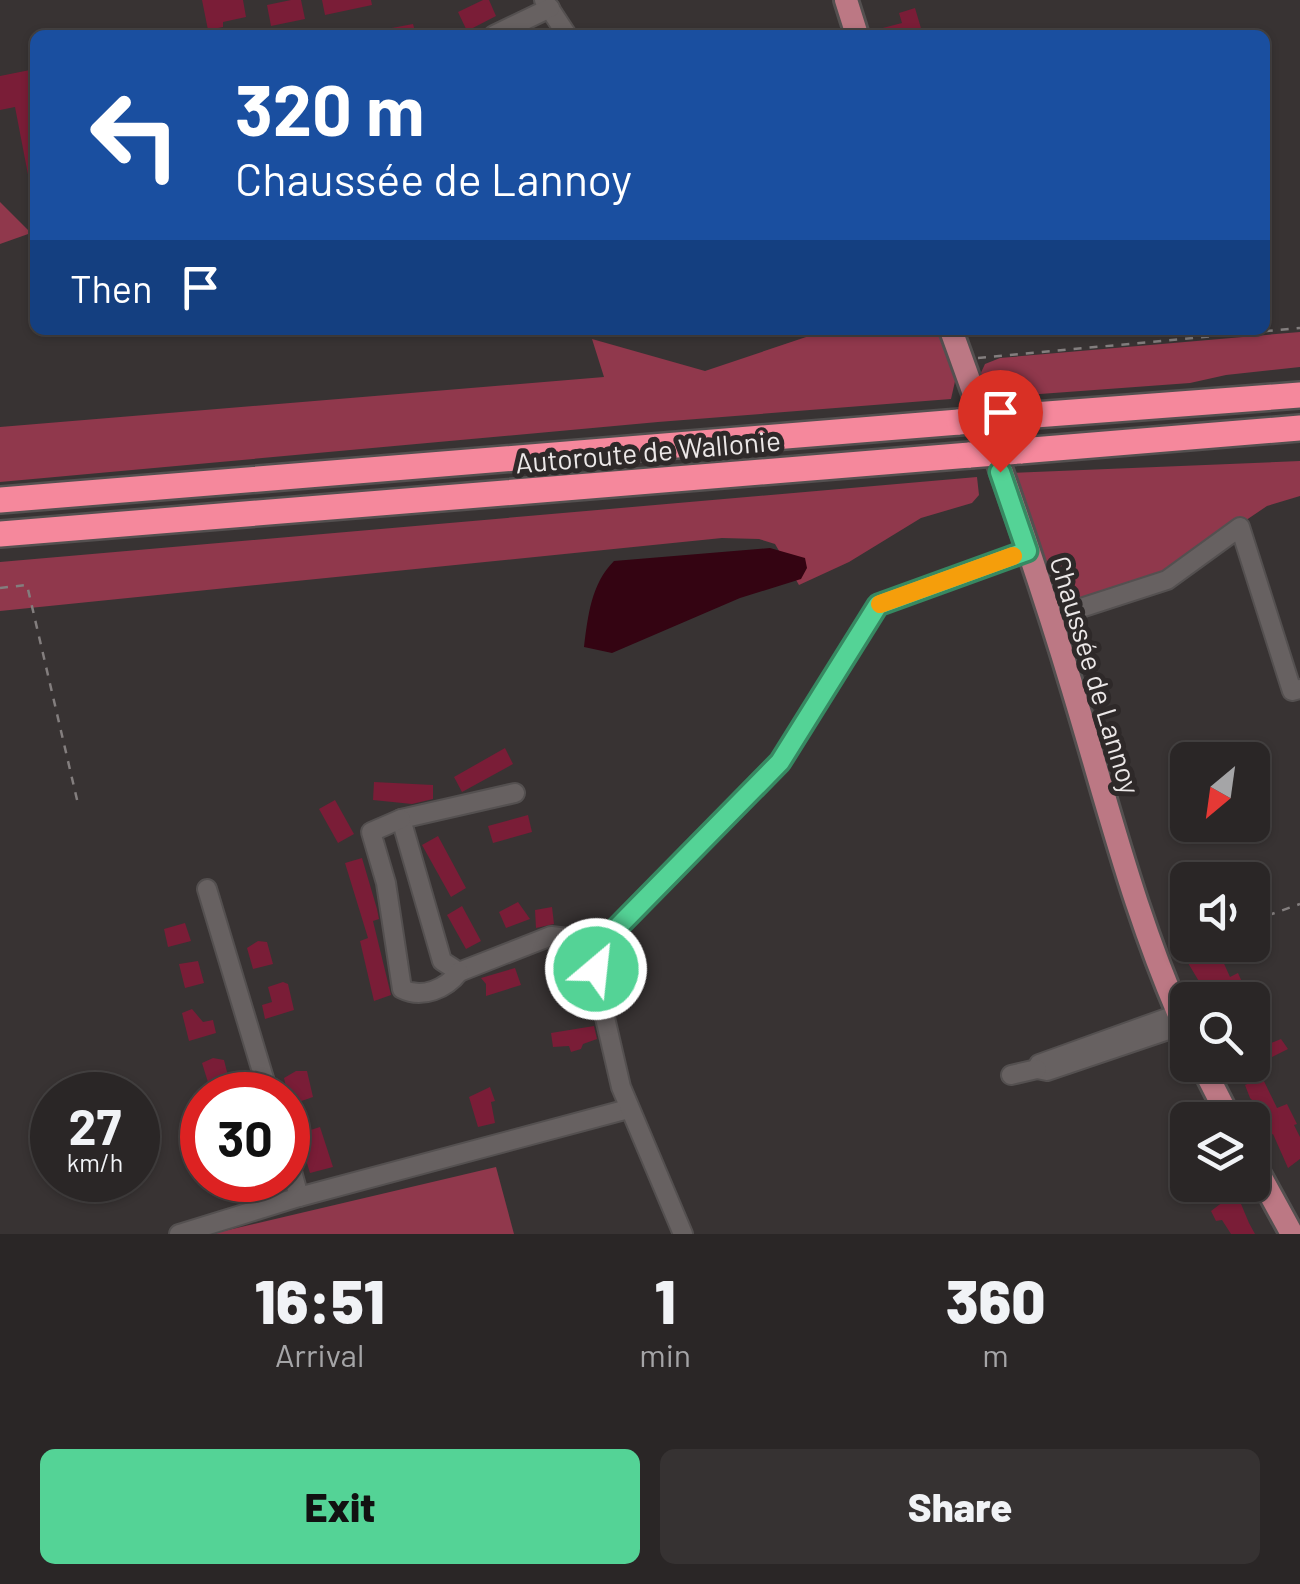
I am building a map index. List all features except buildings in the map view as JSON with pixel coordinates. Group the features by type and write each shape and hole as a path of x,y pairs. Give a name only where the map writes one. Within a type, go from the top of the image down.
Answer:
{"highway":[{"name":"Autoroute de Wallonie","path":"0,500 1300,394"},
{"name":"Autoroute de Wallonie","path":"0,534 1298,429"}],"main road":[{"path":"851,2 856,30"},
{"name":"Chaussée de Lannoy","path":"953,335 1050,618 1134,904 1170,993"},
{"path":"1270,1194 1292,1234"}],"street":[{"path":"503,30 547,4 564,30"},
{"path":"1050,618 1167,580 1240,528 1292,691 1300,689"},
{"path":"682,1234 628,1109 596,983 603,942 780,762 878,605 1027,551"},
{"path":"516,794 401,820 371,832 386,882 402,989 409,993 438,990 459,972 551,936 603,942"},
{"path":"401,820 442,961 459,972"},
{"path":"207,889 262,1072"},
{"path":"1011,1074 1170,1029"},
{"path":"310,1194 628,1109"},
{"path":"179,1234 284,1202"}],"path":[{"path":"1270,331 1300,328"},
{"path":"962,360 1226,335"},
{"path":"0,588 27,585 78,804"},
{"path":"1270,915 1300,904"}],"shaded area":[{"path":"0,202 30,233 0,244"},
{"path":"1300,332 1300,367 1190,383 986,398 978,379 985,364 1000,358"},
{"path":"812,335 941,335 956,377 951,399 0,482 0,427 604,377 592,339 705,371"},
{"path":"1300,461 1300,496 1267,506 1165,575 1078,606 1058,605 1013,473"},
{"path":"977,477 979,495 972,503 921,518 849,562 799,585 775,544 759,539 722,538 0,611 0,562"},
{"path":"770,548 805,558 807,568 801,579 740,598 612,653 584,647 595,590 614,561"},
{"path":"496,1167 514,1234 211,1234"}],"slow traffic":[{"path":"880,604 1013,556"}],"route":[{"path":"596,969 603,942 780,762 878,605 1027,551 1000,472"}]}
